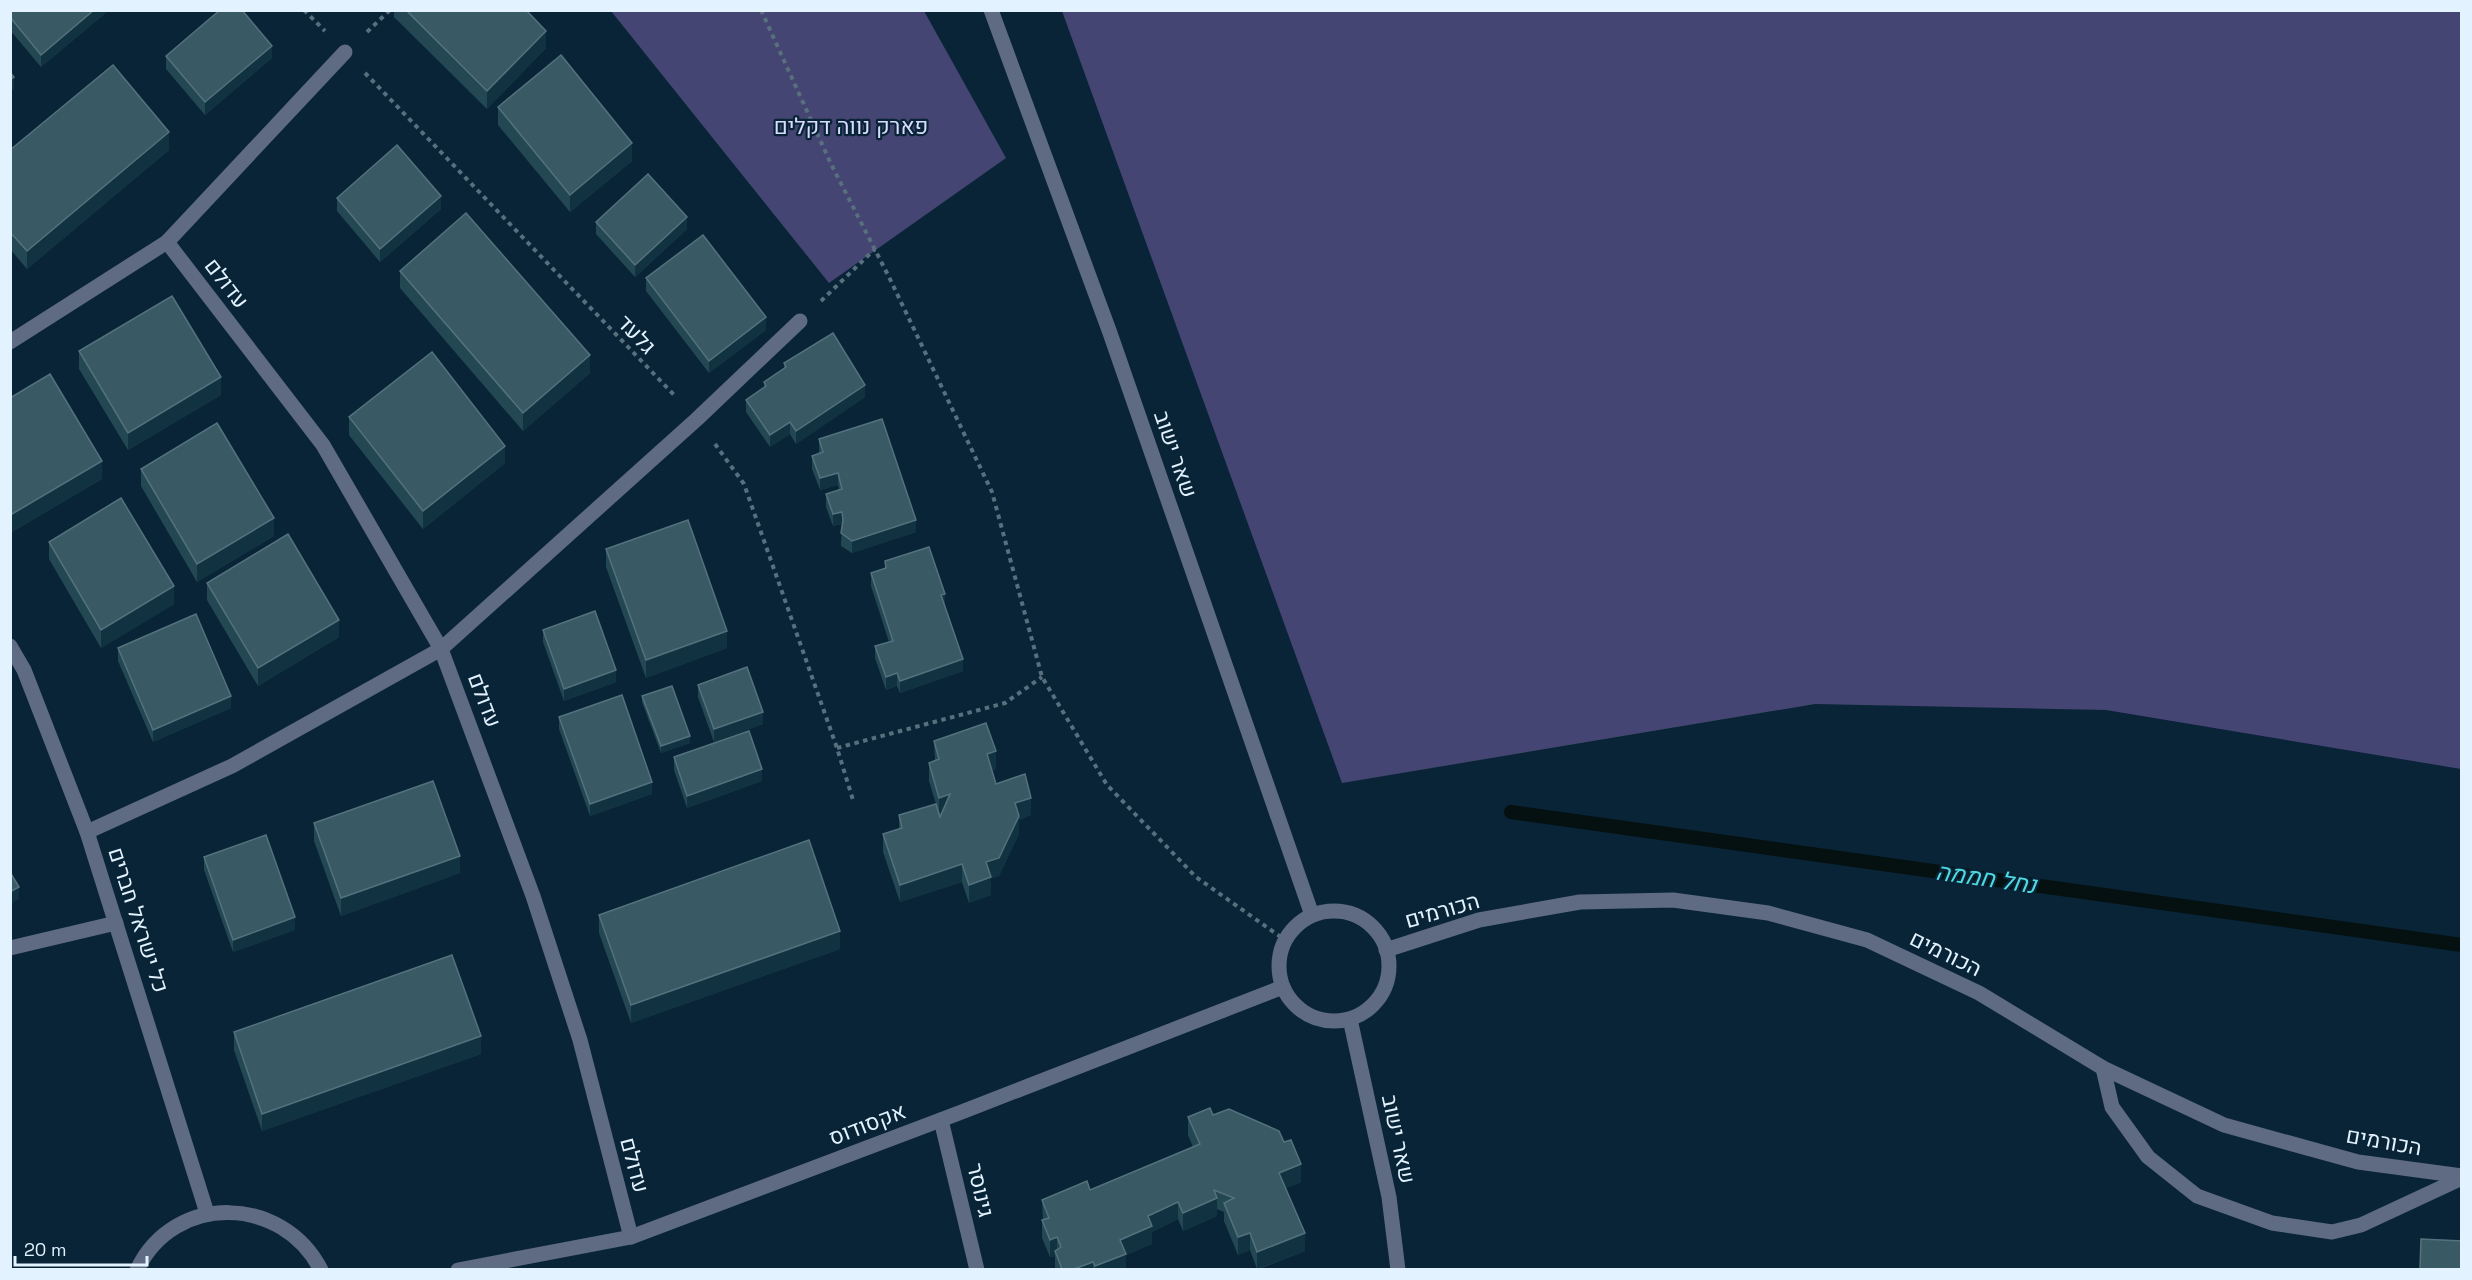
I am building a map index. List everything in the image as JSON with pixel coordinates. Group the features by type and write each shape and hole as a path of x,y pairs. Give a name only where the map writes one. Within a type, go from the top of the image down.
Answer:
{"street":[{"name":"שאר ישוב","path":"991,10 1110,333 1312,915"},
{"path":"10,342 167,242 345,52"},
{"name":"עדולם","path":"167,242 323,445 441,649 532,896 580,1040 631,1237"},
{"path":"87,832 232,766 441,649 697,419 800,321"},
{"name":"כל ישראל חברים","path":"10,646 24,670 87,832 207,1213"},
{"name":"הכורמים","path":"1386,950 1479,920 1580,902 1673,900 1768,913 1867,940 1979,993 2103,1068 2224,1125 2358,1162 2462,1177"},
{"path":"1330,910 1348,913 1365,921 1378,933 1386,950 1389,967 1386,984 1378,999 1366,1012 1350,1019 1334,1021 1318,1019 1303,1012 1291,1001 1282,987 1278,971 1285,940 1296,925 1312,915 1330,910"},
{"path":"10,948 116,923"},
{"name":"אקסודוס","path":"458,1269 631,1237 941,1120 1282,987"},
{"name":"שאר ישוב","path":"1350,1019 1389,1197 1398,1269"},
{"path":"2103,1068 2112,1107 2148,1157 2197,1196 2272,1223 2332,1232 2361,1225 2462,1177"},
{"name":"גינוסר","path":"941,1120 977,1269"},
{"path":"137,1269 142,1259 160,1238 182,1222 207,1213 241,1212 273,1221 301,1240 321,1269"}],"path":[{"name":"גלעד","path":"304,10 697,419 744,484 837,748 853,800"},
{"path":"761,10 831,164 875,249 992,492 1042,677 1107,785 1196,877 1285,940"},
{"path":"800,321 875,249"},
{"path":"837,748 1005,704 1042,677"}],"green space":[{"name":"פארק נווה דקלים","path":"611,11 924,11 1006,158 829,283"},
{"path":"1062,11 2461,11 2461,769 2106,710 1815,704 1342,783"}],"building":[{"path":"10,10 94,10 41,55 10,17"},
{"path":"220,10 242,10 272,46 205,102 166,56"},
{"path":"406,10 526,10 546,31 487,91"},
{"path":"561,55 632,143 570,195 498,107"},
{"path":"113,65 169,132 27,251 10,232 10,150"},
{"path":"397,145 441,196 380,249 337,198"},
{"path":"648,174 687,217 635,265 596,222"},
{"path":"466,213 590,355 523,413 400,271"},
{"path":"703,235 766,317 709,361 646,278"},
{"path":"172,296 221,377 128,433 79,351"},
{"path":"833,333 865,385 796,431 790,422 770,435 746,400 766,386 764,382 786,367 784,363"},
{"path":"432,352 505,446 423,511 349,417"},
{"path":"50,374 102,461 12,514 10,512 10,398"},
{"path":"882,419 916,520 852,541 841,533 842,512 833,514 826,494 842,489 838,473 820,478 812,456 823,452 819,439"},
{"path":"217,423 274,518 197,564 141,469"},
{"path":"121,498 174,586 101,630 49,542"},
{"path":"688,520 727,631 646,660 606,549"},
{"path":"288,534 339,620 258,668 207,583"},
{"path":"929,547 945,594 941,595 963,659 900,681 897,673 886,677 875,646 893,641 871,573 886,568 885,561"},
{"path":"595,611 616,670 564,689 543,630"},
{"path":"196,614 231,696 153,730 118,648"},
{"path":"747,667 763,712 714,729 698,685"},
{"path":"672,686 690,736 661,746 642,696"},
{"path":"622,695 652,782 590,804 559,717"},
{"path":"986,723 996,751 987,754 996,784 1025,774 1031,798 1015,803 1019,816 999,858 986,862 991,877 969,885 962,864 900,885 883,834 902,828 899,815 936,804 940,817 950,794 939,798 929,763 939,759 934,741"},
{"path":"749,731 762,769 687,796 674,757"},
{"path":"433,781 460,856 341,898 314,823"},
{"path":"266,835 295,917 233,940 204,857"},
{"path":"809,840 840,931 631,1005 599,915"},
{"path":"10,872 19,887 10,892"},
{"path":"452,955 481,1036 262,1114 234,1032"},
{"path":"1210,1108 1213,1115 1229,1109 1279,1131 1284,1142 1291,1140 1301,1164 1279,1173 1305,1233 1257,1252 1250,1233 1238,1237 1224,1203 1234,1198 1214,1190 1217,1198 1183,1213 1178,1202 1148,1216 1152,1226 1120,1240 1126,1254 1095,1266 1093,1262 1074,1269 1062,1269 1055,1251 1061,1247 1057,1237 1050,1240 1042,1220 1049,1218 1042,1200 1087,1181 1090,1190 1200,1144 1188,1117"},
{"path":"2421,1239 2462,1241 2462,1269 2420,1269"}],"waterway":[{"name":"נחל חממה","path":"1511,812 2462,945"}]}
